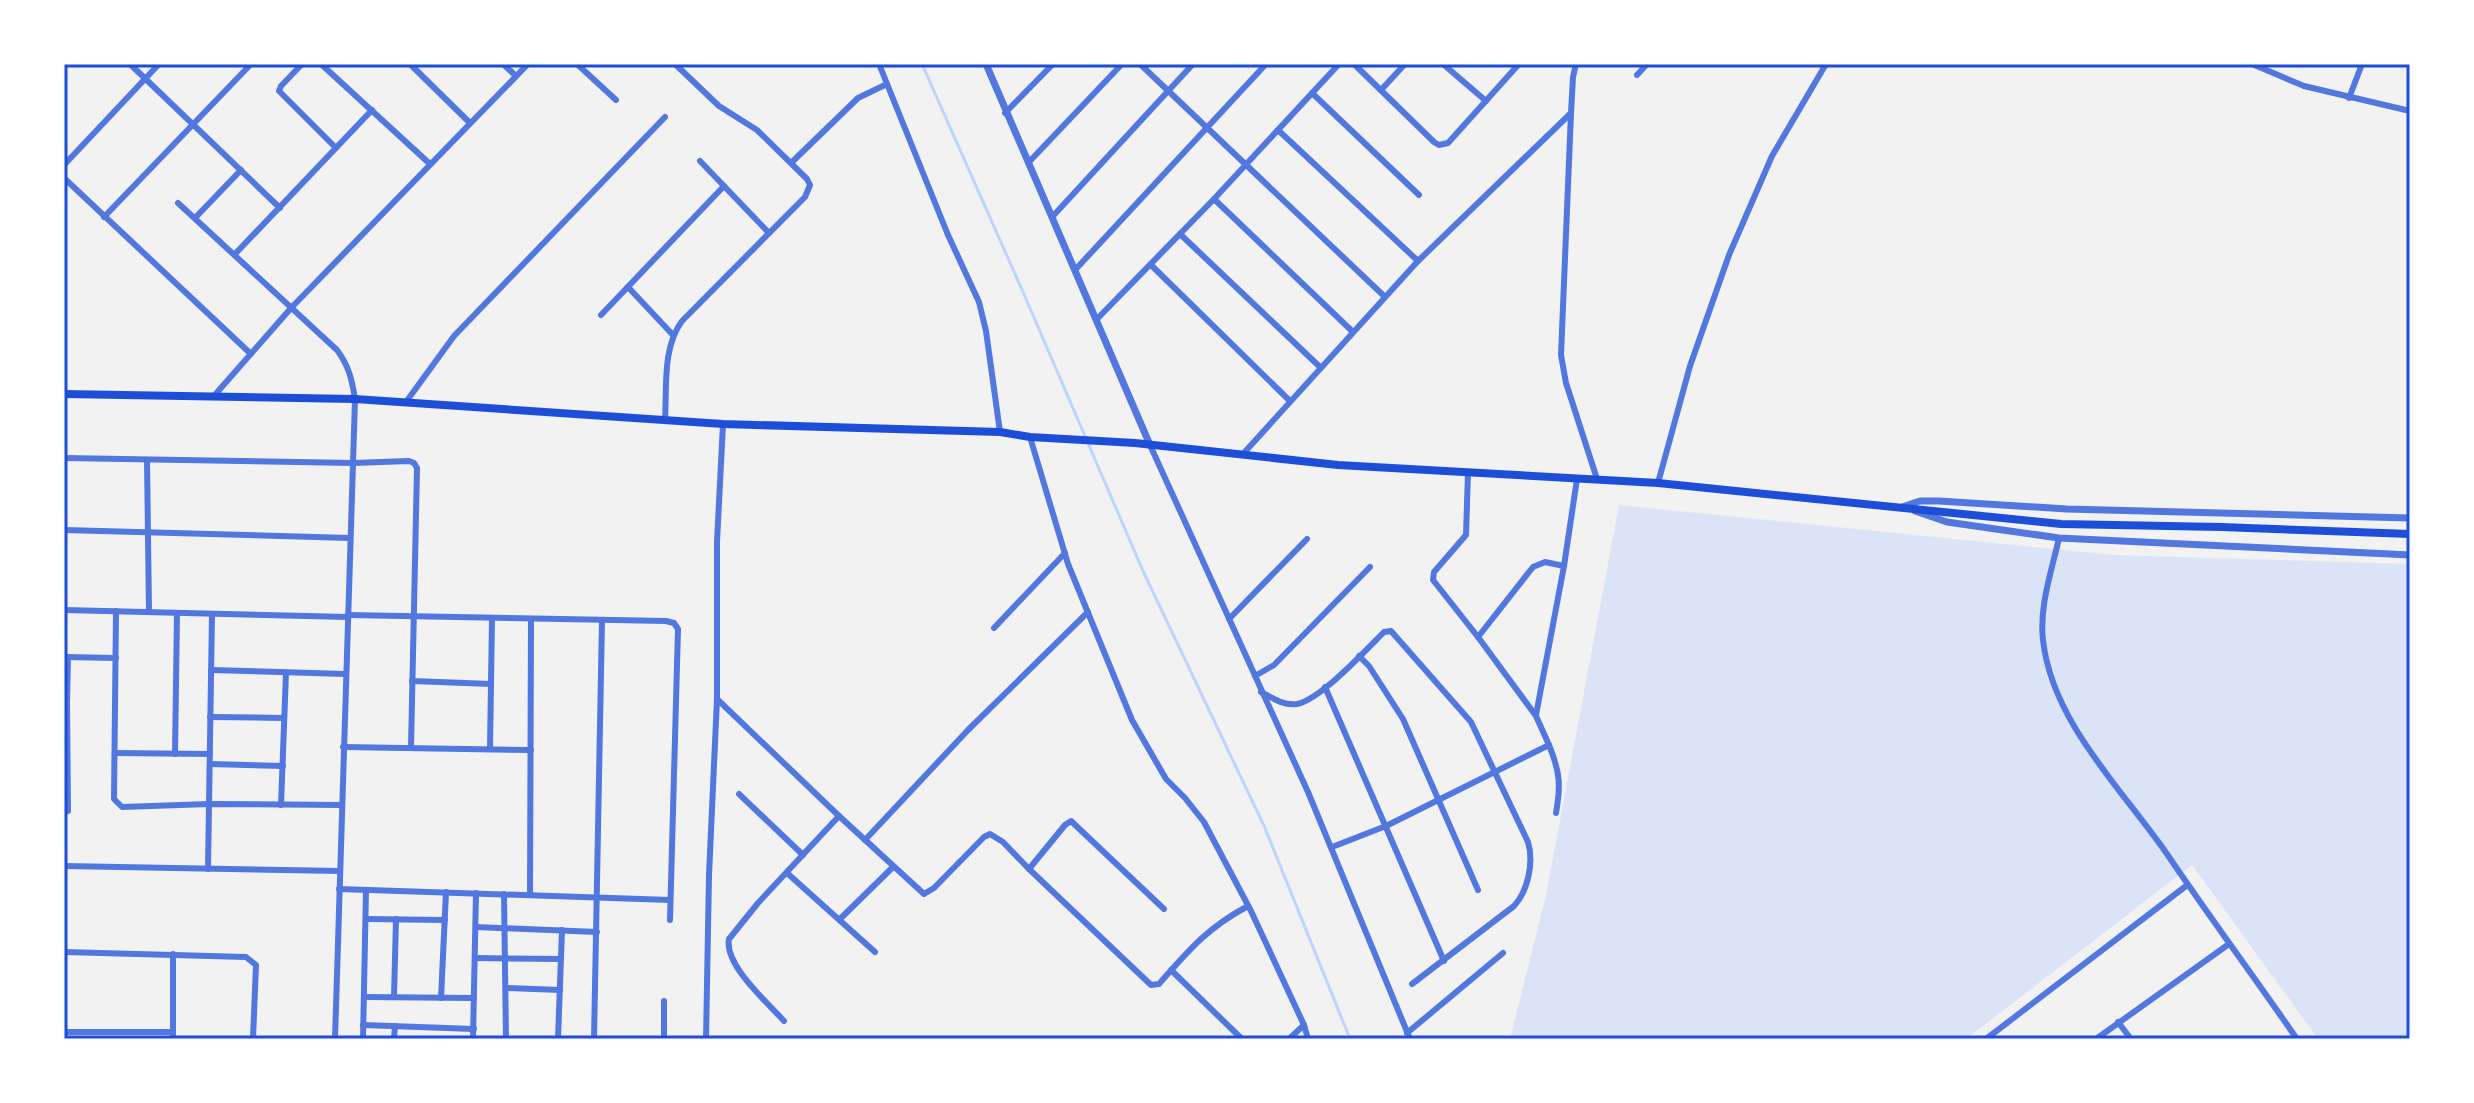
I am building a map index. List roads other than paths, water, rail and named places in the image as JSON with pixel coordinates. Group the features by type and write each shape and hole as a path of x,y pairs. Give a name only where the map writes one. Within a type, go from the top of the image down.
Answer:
{"main road":[{"path":"64,394 355,399 723,424 1000,432 1338,465 1658,483 2061,524 2410,534"}],"street":[{"path":"130,64 280,208"},
{"path":"64,165 159,64"},
{"path":"104,217 251,64"},
{"path":"302,64 279,91 336,148"},
{"path":"321,64 430,164"},
{"path":"410,64 470,123"},
{"path":"503,64 516,76"},
{"path":"213,397 292,307 528,64"},
{"path":"577,64 616,100"},
{"path":"665,420 672,334 809,192 810,185 757,130 719,106 675,64"},
{"path":"879,64 948,235 979,302 1000,432"},
{"path":"986,64 1150,445 1332,847 1408,1036 1503,953"},
{"path":"1005,113 1053,64"},
{"path":"1029,162 1122,64"},
{"path":"1140,64 1384,296"},
{"path":"1053,216 1193,64"},
{"path":"1075,270 1266,64"},
{"path":"1096,320 1339,64"},
{"path":"1354,64 1439,145 1448,143 1519,64"},
{"path":"1381,90 1405,64"},
{"path":"1443,64 1486,101"},
{"path":"1576,64 1571,113 1561,355 1566,383 1597,479"},
{"path":"1637,75 1647,64"},
{"path":"1658,483 1690,366 1729,255 1772,156 1826,64"},
{"path":"2349,98 2362,64"},
{"path":"2256,65 2304,86 2410,111"},
{"path":"791,163 858,98 887,84"},
{"path":"1312,93 1419,195"},
{"path":"235,254 372,110"},
{"path":"1242,455 1384,296 1571,113"},
{"path":"406,402 454,336 665,117"},
{"path":"1278,130 1418,261"},
{"path":"700,161 769,233"},
{"path":"195,218 241,170"},
{"path":"64,178 251,354"},
{"path":"601,315 724,186"},
{"path":"1214,199 1352,331"},
{"path":"178,203 323,336 347,364 355,399 335,1039"},
{"path":"1180,234 1320,367"},
{"path":"1151,265 1290,401"},
{"path":"628,287 672,334"},
{"path":"706,1039 717,699 717,542 723,424"},
{"path":"1030,437 1065,553 1132,720 1166,779 1204,822 1248,906 1308,1039"},
{"path":"64,458 414,463 417,468 411,748"},
{"path":"147,460 149,612"},
{"path":"1468,472 1466,535 1432,575 1434,582 1536,716 1558,768 1560,782 1556,813"},
{"path":"1536,716 1577,479"},
{"path":"1902,507 1920,501 1939,501 2067,509 2410,518"},
{"path":"1902,507 1947,522 2059,538 2410,555"},
{"path":"64,530 350,538"},
{"path":"2059,538 2044,610 2043,640 2060,700 2071,725 2295,1036 2286,1039"},
{"path":"1229,619 1307,539"},
{"path":"994,628 1065,553"},
{"path":"1478,637 1533,567 1545,562 1564,566"},
{"path":"1255,676 1274,665 1370,567"},
{"path":"64,610 674,623 678,629 670,920"},
{"path":"116,611 116,804 122,807 342,805"},
{"path":"865,840 968,730 1088,612"},
{"path":"175,754 177,613"},
{"path":"208,869 212,614"},
{"path":"490,749 492,618"},
{"path":"530,895 531,619"},
{"path":"594,1039 602,620"},
{"path":"1261,692 1279,701 1295,704 1325,687 1384,632 1394,633 1471,722 1531,851 1523,894 1514,906 1412,984"},
{"path":"1359,656 1369,666 1403,719 1478,890"},
{"path":"68,811 66,657 116,658"},
{"path":"211,670 346,674"},
{"path":"281,805 286,673"},
{"path":"412,681 491,684"},
{"path":"1325,687 1444,961"},
{"path":"717,699 918,889 927,893 990,834 1003,842 1147,982 1159,984 1206,933 1248,906"},
{"path":"210,717 284,718"},
{"path":"1332,847 1386,826 1549,745"},
{"path":"343,747 531,750"},
{"path":"115,753 210,754"},
{"path":"210,764 283,766"},
{"path":"739,794 803,855"},
{"path":"784,1021 742,975 729,954 729,939 839,816"},
{"path":"1029,869 1071,821 1164,909"},
{"path":"64,866 340,871"},
{"path":"840,919 893,867"},
{"path":"787,873 875,952"},
{"path":"1986,1039 2186,886"},
{"path":"339,889 670,900"},
{"path":"363,1039 366,890"},
{"path":"441,998 446,892"},
{"path":"473,1039 476,893"},
{"path":"504,894 506,1039"},
{"path":"366,919 445,920"},
{"path":"394,997 396,919"},
{"path":"476,927 597,932"},
{"path":"558,1039 562,930"},
{"path":"2096,1039 2229,944"},
{"path":"64,952 246,957 256,965 253,1039"},
{"path":"64,1032 173,1036 173,954"},
{"path":"475,958 561,959"},
{"path":"1171,970 1242,1039"},
{"path":"506,988 560,990"},
{"path":"364,997 474,998"},
{"path":"664,1001 664,1039"},
{"path":"2118,1022 2131,1039"},
{"path":"363,1025 474,1029"},
{"path":"1289,1039 1304,1025"},
{"path":"394,1039 395,1026"},
{"path":"440,1039 441,1028"}],"waterway":[{"path":"922,64 1143,571 1265,828 1350,1039"}]}
